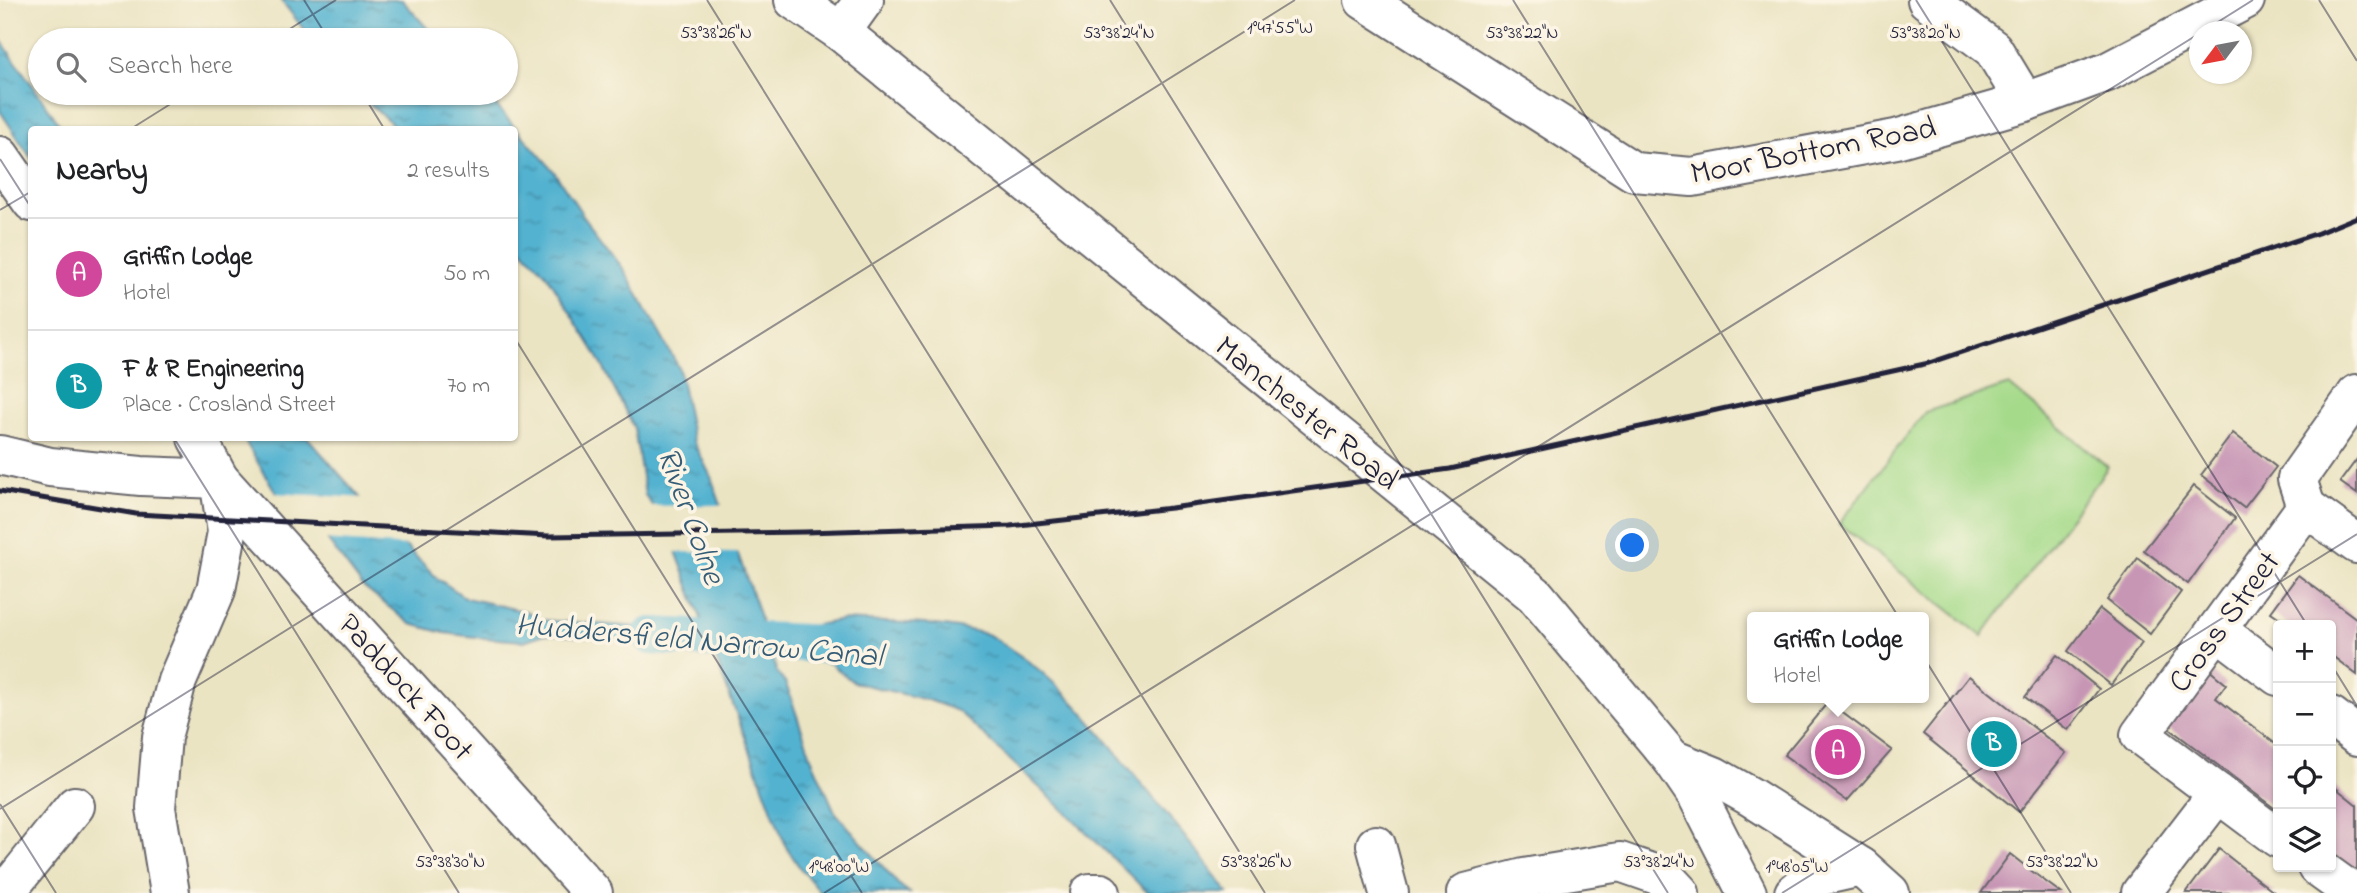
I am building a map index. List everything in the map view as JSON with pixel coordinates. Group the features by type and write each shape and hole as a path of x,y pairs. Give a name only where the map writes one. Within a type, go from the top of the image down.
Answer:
{"street":[{"name":"Manchester Road","path":"794,0 841,32 1535,595 1672,758 1698,797 1747,893"},
{"path":"841,32 864,0"},
{"name":"Moor Bottom Road","path":"1364,0 1634,172 1692,177 1896,139 2025,102 2107,72 2245,0"},
{"path":"1927,0 1993,49 2025,102"},
{"path":"0,156 28,196"},
{"path":"2357,394 2297,479 2306,507 2357,544"},
{"path":"170,893 156,808 162,737 177,681 216,590 227,532 219,480 199,441"},
{"path":"0,455 50,467 219,480"},
{"name":"Paddock Foot","path":"219,480 593,893"},
{"name":"Cross Street","path":"2218,793 2140,736 2306,507"},
{"path":"2217,630 2273,672"},
{"path":"2336,720 2357,736"},
{"path":"1672,758 1714,776 1861,867 1890,893"},
{"path":"2141,893 2218,793 2273,834"},
{"path":"5,893 75,806"},
{"path":"1377,845 1389,893"},
{"path":"1466,893 1524,878 1620,862 1666,878 1680,893"},
{"path":"1794,893 1812,878 1861,867"},
{"path":"2324,872 2353,893"},
{"path":"1090,893 1101,893"}],"green space":[{"path":"2009,385 2108,467 1982,636 1839,524 1925,412"}],"water":[{"path":"281,0 402,0 427,28 303,28"},
{"path":"0,39 28,79 28,105 46,105 61,126 28,126 28,153 0,111"},
{"path":"371,105 496,105 514,126 395,126"},
{"name":"River Colne","path":"518,130 553,170 625,271 679,368 693,441 711,477 777,672 786,684 813,762 835,812 898,884 910,893 821,893 785,845 667,527 645,495 634,428 597,355 547,275 518,244"},
{"path":"245,441 311,441 378,518 437,578 466,598 528,612 540,620 699,631 704,639 701,646 545,634 524,641 444,633 411,624 363,587 307,513 286,509"},
{"path":"843,620 933,625 969,630 992,637 1029,662 1066,695 1099,731 1228,893 1148,893 958,711 931,701 853,682 830,663 785,653 777,641 784,631"}],"pier":[{"path":"272,493 366,498 410,546 324,540 305,516 284,512"},
{"path":"723,505 741,553 672,552 663,529 647,506"}],"building":[{"path":"2233,433 2276,467 2244,508 2201,475"},
{"path":"2357,459 2357,494 2340,482"},
{"path":"2194,486 2235,518 2188,584 2144,550"},
{"path":"2138,558 2181,592 2150,634 2107,600"},
{"path":"2298,575 2357,619 2357,675 2336,659 2336,620 2283,620 2271,612"},
{"path":"2100,609 2142,643 2111,685 2068,651"},
{"path":"2057,655 2099,689 2068,730 2025,697"},
{"path":"2208,669 2226,684 2216,698 2273,742 2273,807 2165,725"},
{"path":"1969,676 2066,753 2019,812 1923,734"},
{"path":"1827,703 1892,750 1847,801 1784,755"},
{"path":"2336,788 2357,805 2357,872 2336,856"},
{"path":"2219,849 2248,872 2275,893 2186,893"},
{"path":"2010,854 2038,876 2061,893 1981,893"}],"waterway":[{"name":"Huddersfield Narrow Canal","path":"651,636 828,644"}],"railway":[{"path":"0,491 136,514 549,536 1010,526 1171,508 1450,469 1929,363 2318,233 2357,217"}],"place":[{"name":"F & R Engineering","path":"1994,744"},
{"name":"Griffin Lodge","path":"1838,752"}]}
